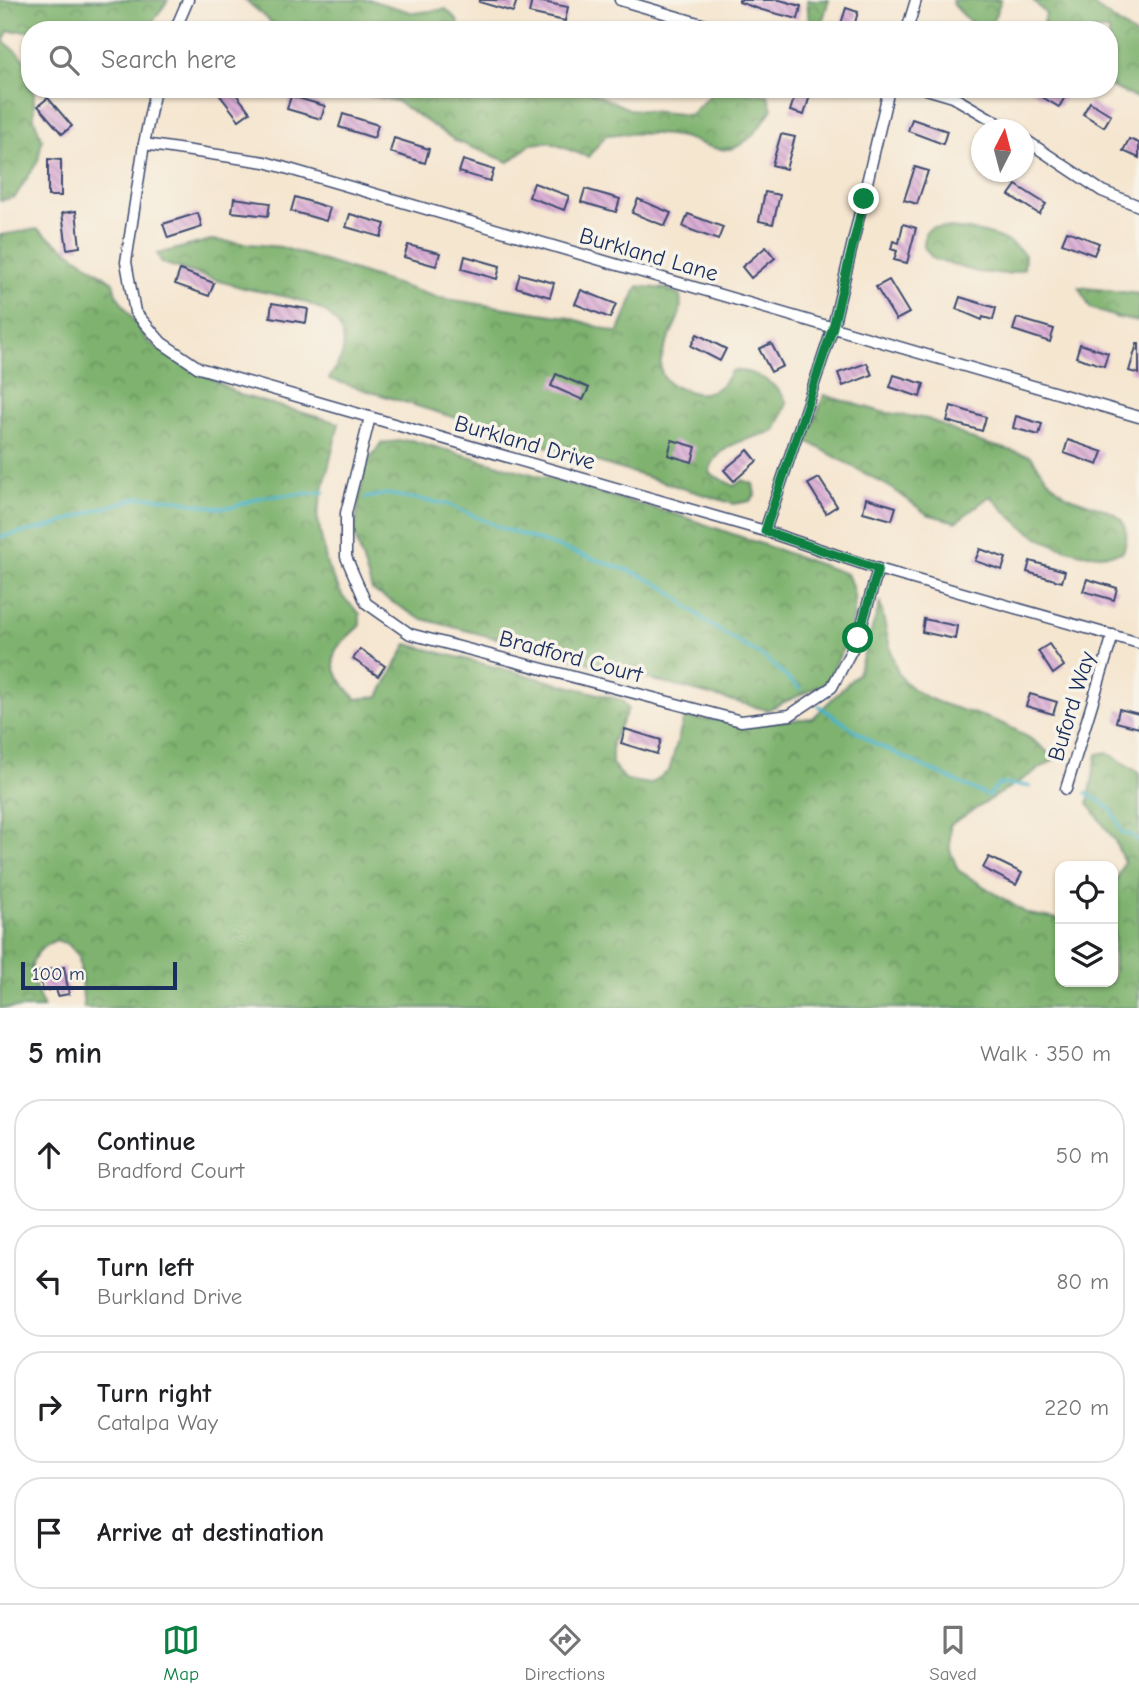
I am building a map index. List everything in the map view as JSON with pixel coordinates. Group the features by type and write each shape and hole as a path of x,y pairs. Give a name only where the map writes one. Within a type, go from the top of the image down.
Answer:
{"street":[{"path":"179,21 188,0"},
{"path":"620,0 691,21"},
{"path":"910,21 916,0"},
{"name":"Burkland Drive","path":"153,98 126,262 135,312 162,343 199,368 765,531 878,569 1139,643"},
{"path":"765,531 833,327 887,98"},
{"path":"955,98 991,119"},
{"name":"Burkland Lane","path":"144,144 265,162 1139,417"},
{"path":"1034,146 1102,191 1139,206"},
{"name":"Bradford Court","path":"370,417 346,513 346,557 366,603 410,634 741,721 790,715 832,687 858,638 878,569"},
{"name":"Buford Way","path":"1066,789 1114,635"}],"green space":[{"path":"0,0 168,0 153,21 21,21 21,31 8,31 3,41 21,56 21,98 34,98 34,119 42,139 38,161 15,197 0,201"},
{"path":"245,0 370,0 414,13 446,9 457,21 269,21"},
{"path":"807,0 829,0 822,21 809,21"},
{"path":"952,0 1001,0 993,21 969,21"},
{"path":"1033,0 1086,0 1115,21 1043,21 1046,14"},
{"path":"1118,23 1139,38 1139,99 1118,90"},
{"path":"381,98 604,98 629,109 690,115 707,98 769,98 772,109 744,143 728,149 713,148 677,136 614,134 606,135 588,157 549,142 531,144 509,162 456,141 396,101"},
{"path":"932,227 982,232 1005,240 1025,255 1024,269 1008,274 977,272 933,259 924,247 925,233"},
{"path":"37,229 113,282 116,294 148,342 240,395 339,423 317,515 327,566 343,597 360,614 360,625 338,647 334,657 339,678 357,699 379,696 407,644 622,700 628,709 612,742 612,764 626,780 650,784 669,771 684,718 762,723 813,718 858,673 880,603 897,671 909,686 932,700 1013,728 1055,759 950,825 950,850 958,870 1028,914 1055,918 1055,987 1118,987 1118,877 1124,862 1115,841 1088,803 1097,754 1107,752 1139,773 1139,1008 84,1008 79,956 68,944 56,940 37,953 33,961 35,987 44,1008 0,1008 0,235"},
{"path":"211,240 281,247 439,298 567,317 618,333 638,286 667,289 680,295 680,312 662,355 663,375 669,383 692,392 704,393 720,387 731,371 748,372 778,389 787,403 775,431 726,449 713,463 709,473 734,486 743,480 753,484 755,495 750,501 734,504 329,379 343,351 342,334 335,321 323,311 292,298 234,285 162,263 157,254"},
{"path":"1079,287 1139,294 1139,321 1118,318 1090,308"},
{"path":"824,395 882,412 928,419 976,441 1031,456 1047,478 1062,492 1112,512 1120,518 1125,526 1126,537 1123,552 1098,555 1045,541 1014,520 990,496 956,522 927,514 893,489 807,441"},
{"path":"411,440 681,516 847,574 853,588 854,616 846,642 827,683 767,710 419,618 372,590 354,533 365,467 381,443"}],"building":[{"path":"517,0 513,12 479,2"},
{"path":"532,0 568,7 565,21 529,13"},
{"path":"739,0 780,0 801,6 798,19 762,10"},
{"path":"846,8 858,12 856,21 842,21"},
{"path":"48,98 72,126 62,134 38,106"},
{"path":"222,98 239,98 250,112 239,120"},
{"path":"290,98 325,106 321,119 287,109"},
{"path":"794,98 809,98 804,115 790,111"},
{"path":"1044,98 1064,98 1059,107"},
{"path":"1090,102 1111,115 1104,127 1083,114"},
{"path":"343,114 378,125 374,138 339,127"},
{"path":"912,119 947,131 943,144 908,131"},
{"path":"781,134 795,137 786,169 772,165"},
{"path":"394,138 429,149 425,163 390,152"},
{"path":"1129,139 1139,143 1139,158 1123,151"},
{"path":"48,159 61,160 61,196 48,196"},
{"path":"463,160 494,170 490,181 459,172"},
{"path":"915,167 928,171 917,204 904,200"},
{"path":"534,183 569,196 564,210 529,197"},
{"path":"1016,185 1046,204 1039,214 1009,195"},
{"path":"585,189 620,199 616,212 581,202"},
{"path":"765,192 780,195 773,224 759,221"},
{"path":"295,197 330,208 326,221 291,211"},
{"path":"234,198 270,203 268,216 232,212"},
{"path":"638,199 671,213 665,226 632,213"},
{"path":"76,211 80,247 67,249 62,213"},
{"path":"198,213 202,227 168,238 163,224"},
{"path":"350,214 385,224 381,237 346,227"},
{"path":"688,214 723,227 718,240 683,227"},
{"path":"903,224 916,228 907,263 894,260 897,251 891,249 893,241 899,243"},
{"path":"1067,231 1099,243 1094,255 1062,243"},
{"path":"408,245 440,253 436,266 404,257"},
{"path":"766,247 775,258 751,278 742,267"},
{"path":"465,256 500,266 497,279 462,269"},
{"path":"180,270 214,283 209,296 175,284"},
{"path":"520,274 554,283 550,297 516,287"},
{"path":"889,280 909,313 896,320 876,287"},
{"path":"581,290 616,304 610,318 575,304"},
{"path":"960,297 996,308 993,320 983,317 982,320 956,309"},
{"path":"272,303 308,309 306,323 270,317"},
{"path":"1017,318 1054,329 1050,342 1013,330"},
{"path":"697,334 726,349 720,361 691,346"},
{"path":"771,343 783,366 771,372 759,349"},
{"path":"1080,344 1108,353 1104,366 1076,357"},
{"path":"1139,344 1139,374 1129,371"},
{"path":"867,363 872,375 843,386 838,373"},
{"path":"556,374 589,388 583,400 551,386"},
{"path":"894,375 924,384 920,397 890,387"},
{"path":"951,406 986,417 982,431 947,421"},
{"path":"1016,416 1042,424 1039,435 1013,428"},
{"path":"672,440 696,447 692,462 668,455"},
{"path":"1068,440 1103,452 1098,465 1064,453"},
{"path":"748,450 757,461 734,481 724,470"},
{"path":"819,478 837,506 826,513 808,484"},
{"path":"866,498 896,507 892,520 863,512"},
{"path":"980,549 1006,558 1002,570 975,561"},
{"path":"1030,561 1065,571 1062,582 1027,572"},
{"path":"1087,579 1117,588 1114,600 1083,591"},
{"path":"924,619 957,626 955,639 922,632"},
{"path":"1049,644 1064,666 1053,674 1038,651"},
{"path":"360,649 385,666 378,676 353,659"},
{"path":"1030,694 1057,702 1053,714 1026,706"},
{"path":"1119,709 1139,714 1139,728 1116,722"},
{"path":"625,729 661,740 657,754 621,743"},
{"path":"989,857 1022,873 1016,885 983,868"},
{"path":"64,967 69,994 58,996 56,989 43,991 39,972"}],"waterway":[{"path":"0,537 53,526 141,497 172,499 218,508 233,507 262,497 324,492"},
{"path":"366,498 386,494 447,504 504,529 636,573 664,587 712,626 765,658 800,689"},
{"path":"819,706 875,744 988,796 999,784 1029,786"},
{"path":"1086,793 1110,808 1122,833 1132,835 1139,841"}],"route":[{"path":"858,638 878,569 765,531 833,327 864,199"}]}
